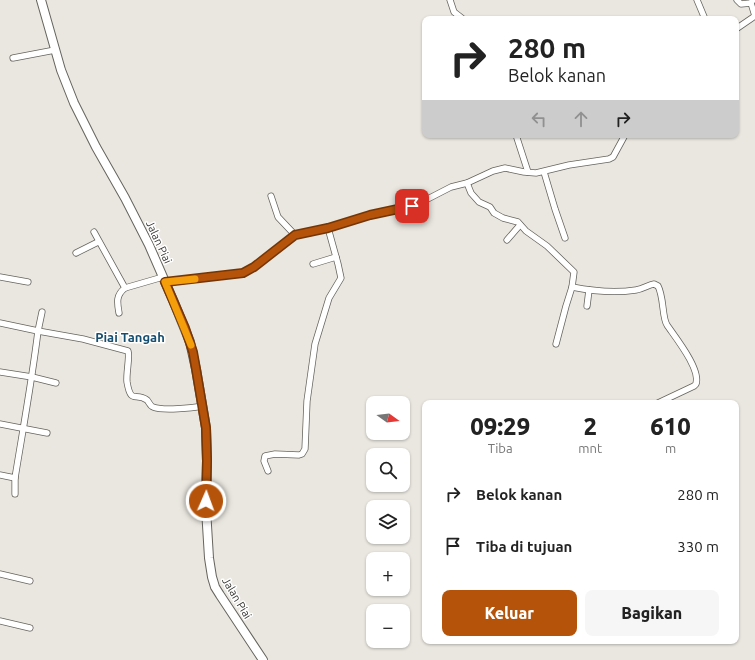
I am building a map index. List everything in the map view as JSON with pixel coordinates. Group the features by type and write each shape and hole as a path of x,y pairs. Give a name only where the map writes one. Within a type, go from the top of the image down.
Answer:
{"street":[{"name":"Jalan Piai","path":"41,0 61,70 74,103 141,230 185,328 193,352 207,441 206,509 209,558 212,577 215,587 263,660"},
{"path":"450,0 454,12 459,16"},
{"path":"698,0 704,16"},
{"path":"737,0 741,4 752,2 755,16 739,27"},
{"path":"13,58 55,50"},
{"path":"517,138 528,172"},
{"path":"119,313 118,296 125,288 164,280 243,273 260,263 295,235 328,228 370,215 416,205 451,187 467,183 493,171 505,168 528,172 544,172 569,165 609,160 613,157 623,138"},
{"path":"544,172 565,238"},
{"path":"467,183 471,193 479,202 490,207 494,213 503,218 518,222 526,231 547,246 572,269 575,275 556,344"},
{"path":"271,196 276,214 284,225 295,235"},
{"path":"507,240 520,224"},
{"path":"268,471 264,458 266,455 299,455 302,454 305,449 307,401 314,352 329,298 340,278 328,228"},
{"path":"94,232 98,242 125,288"},
{"path":"76,253 98,242"},
{"path":"313,264 336,258"},
{"path":"0,276 28,282"},
{"path":"572,287 589,290 621,291 643,288 654,284 658,286 663,299 665,322 684,349 698,380 694,386 664,400"},
{"path":"587,306 589,290"},
{"path":"15,494 15,478 42,312"},
{"path":"0,324 83,339 128,351 127,380 130,393 133,397 146,400 153,407 186,409 202,406"},
{"path":"0,372 32,377 56,383"},
{"path":"0,424 47,433"},
{"path":"0,475 15,478"},
{"path":"0,574 30,581"},
{"path":"0,621 30,628"}],"slow traffic":[{"path":"191,345 165,282 195,279"}],"district":[{"name":"Piai Tangah","path":"130,337"}],"route":[{"path":"206,501 206,428 193,352 185,328 165,282 243,273 250,270 295,235 310,233 370,215 412,206"}]}
